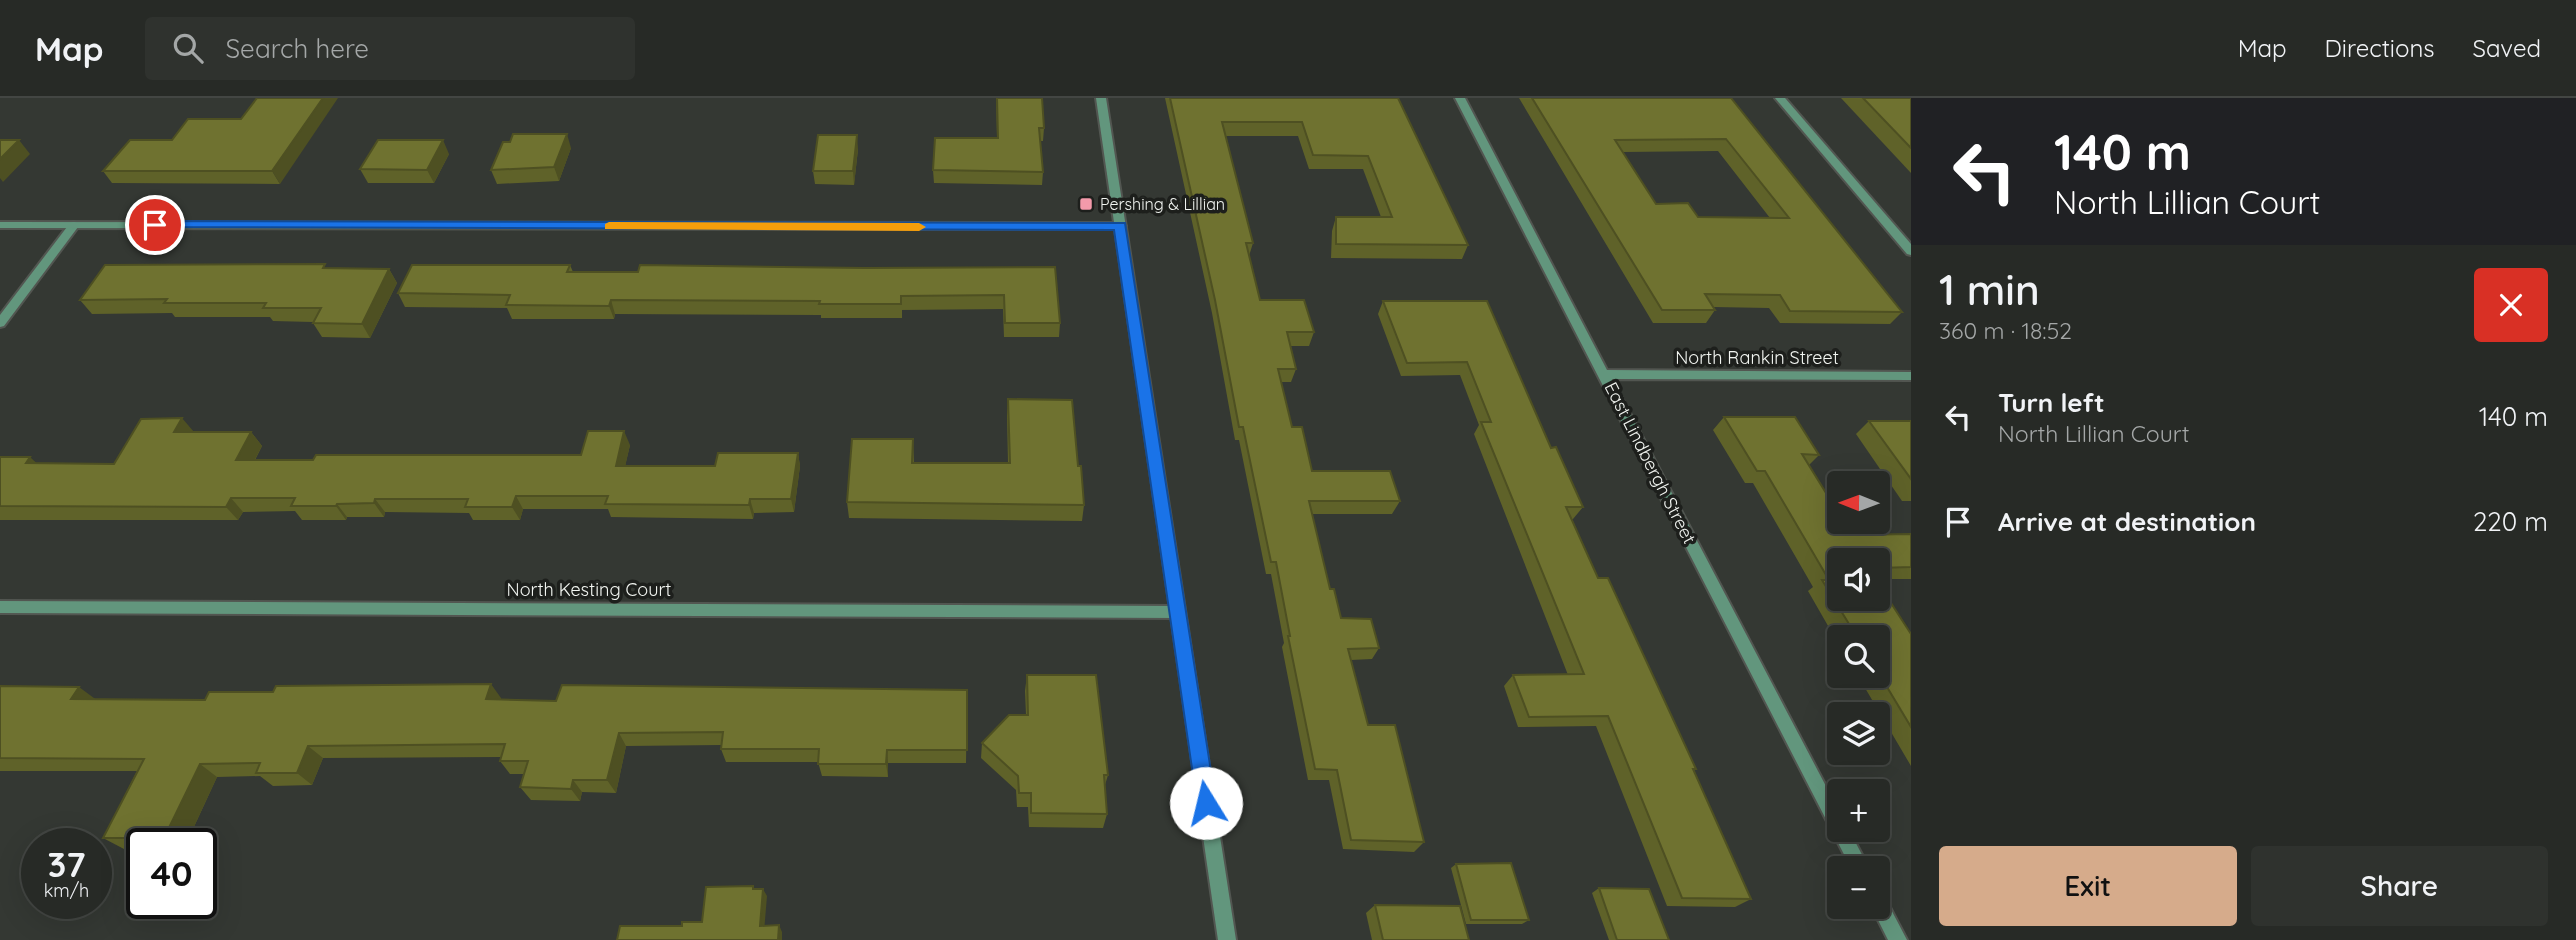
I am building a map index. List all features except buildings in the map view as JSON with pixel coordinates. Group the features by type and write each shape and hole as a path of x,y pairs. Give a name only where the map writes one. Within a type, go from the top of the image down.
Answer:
{"street":[{"path":"1101,98 1227,940"},
{"name":"East Lindbergh Street","path":"1460,98 1827,804"},
{"path":"1780,98 1911,251"},
{"path":"0,225 1120,226"},
{"path":"0,323 74,225"},
{"name":"North Rankin Street","path":"1603,374 1911,376"},
{"name":"North Kesting Court","path":"0,607 1177,612"},
{"path":"1887,919 1898,940"}],"slow traffic":[{"path":"609,226 919,227"}],"place":[{"name":"Pershing & Lillian","path":"1086,204"}],"route":[{"path":"155,225 805,228 1120,226 1206,803"}]}
